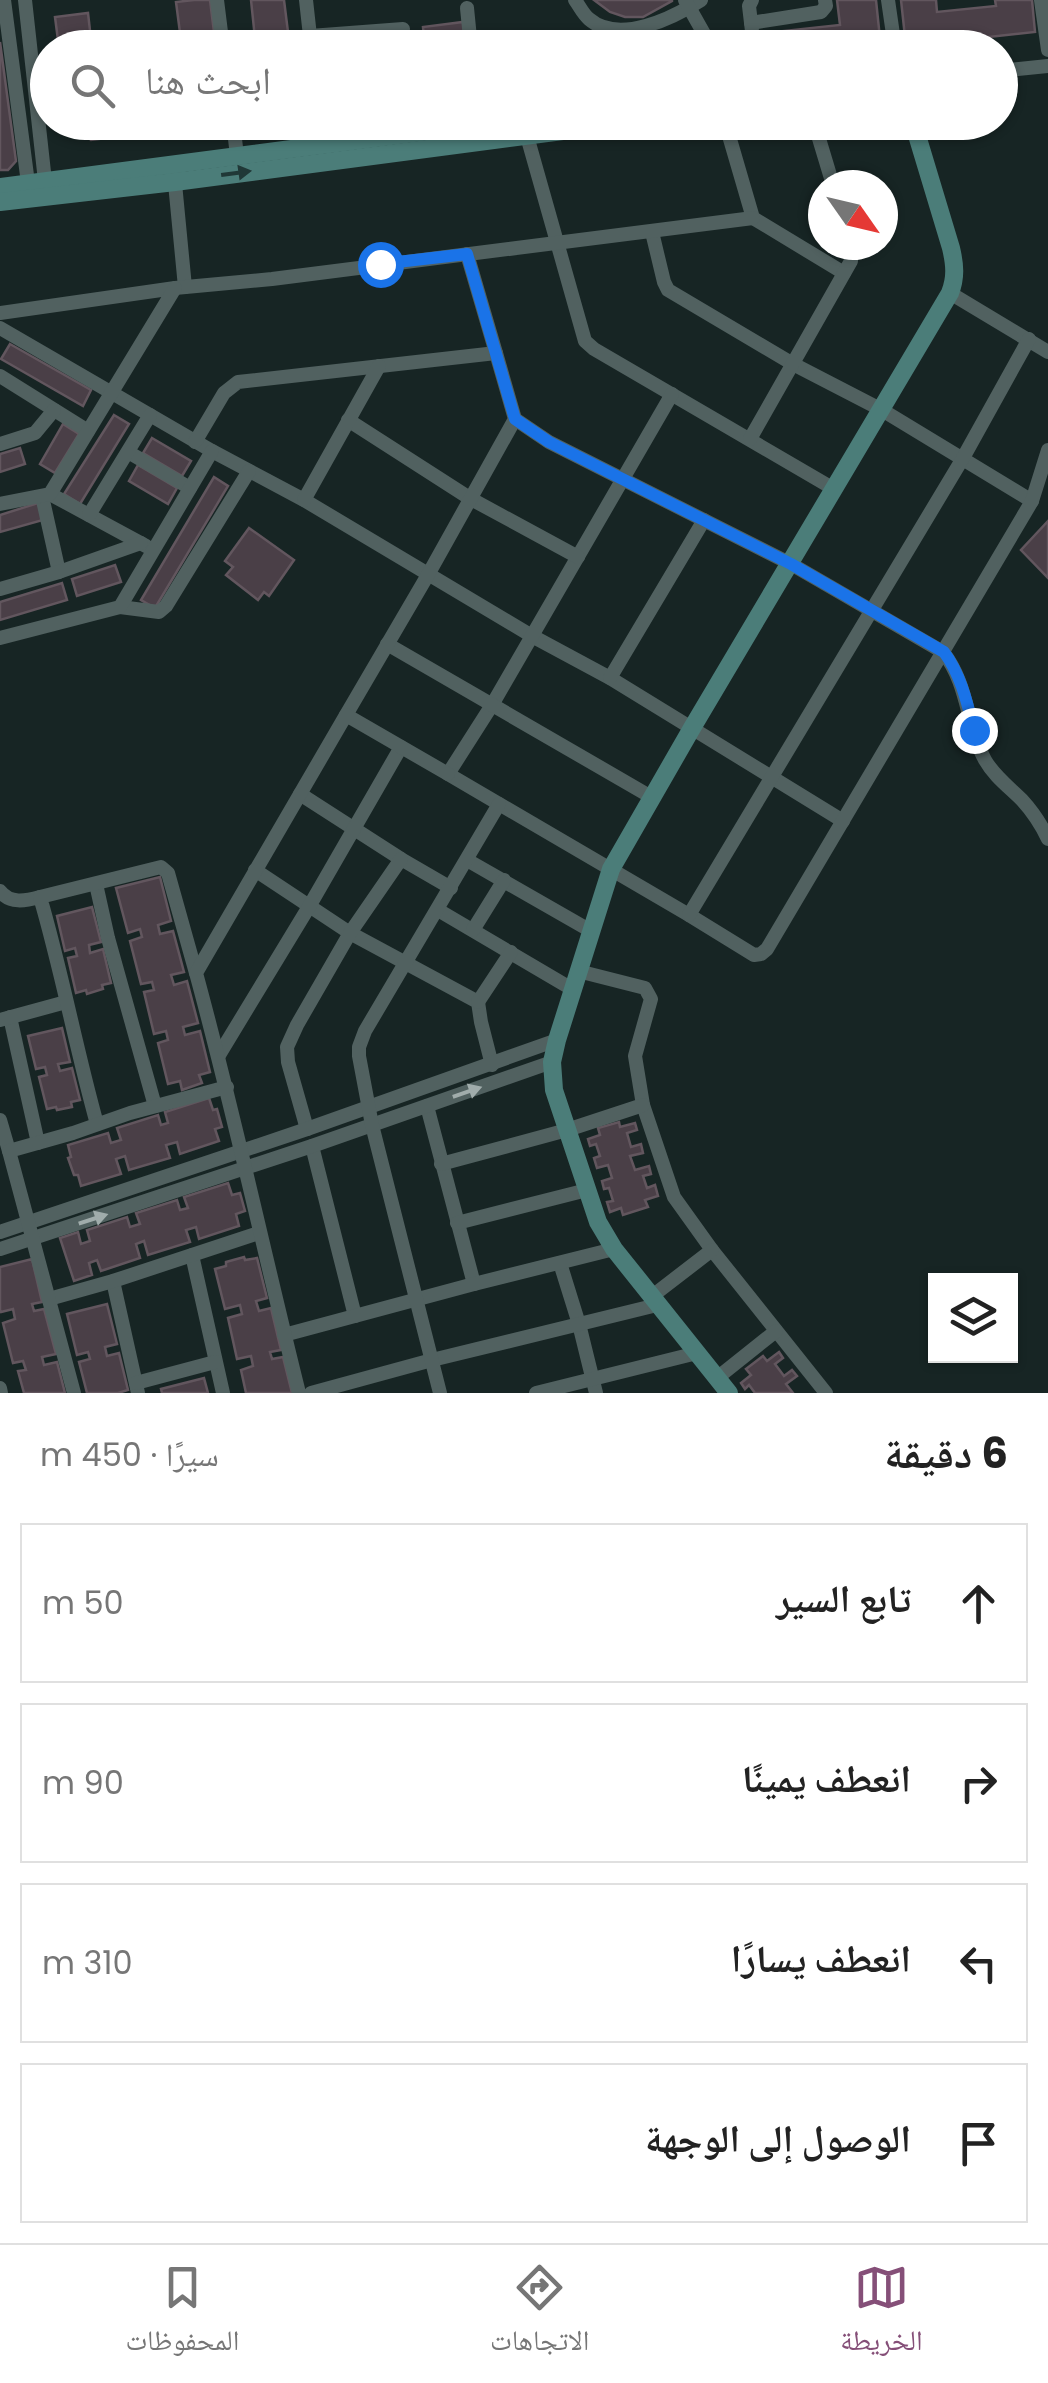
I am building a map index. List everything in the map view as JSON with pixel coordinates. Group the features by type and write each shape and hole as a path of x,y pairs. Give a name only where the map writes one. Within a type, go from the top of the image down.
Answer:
{"main road":[{"path":"0,186 174,173 238,156 274,160 392,140"},
{"path":"0,202 174,173 435,140"},
{"path":"729,1393 614,1250 598,1222 554,1090 552,1062 611,869 955,281 956,265 918,140"}],"street":[{"path":"4,0 36,182"},
{"path":"24,0 30,91"},
{"path":"218,0 222,30"},
{"path":"306,0 309,30"},
{"path":"575,0 594,23 621,30 640,28 692,3 704,30"},
{"path":"752,0 752,30"},
{"path":"751,24 821,12 825,0"},
{"path":"888,0 892,30"},
{"path":"1041,0 1048,50"},
{"path":"467,8 469,30"},
{"path":"390,30 403,29"},
{"path":"1018,70 1048,66"},
{"path":"33,140 36,182"},
{"path":"236,140 238,156"},
{"path":"527,140 586,342 834,488"},
{"path":"730,140 753,218"},
{"path":"819,140 828,170"},
{"path":"59,572 46,495 180,288 174,173"},
{"path":"0,313 753,218 844,273"},
{"path":"652,232 668,290 882,410 1032,501"},
{"path":"467,254 515,419 549,442 791,564 944,652 954,664 964,690 984,759 1038,819 1048,838"},
{"path":"750,439 850,260"},
{"path":"950,293 1048,352"},
{"path":"0,328 610,678 843,820"},
{"path":"689,914 963,458 1029,339"},
{"path":"194,442 224,393 238,382 496,353"},
{"path":"304,500 379,366"},
{"path":"0,376 88,431"},
{"path":"448,774 672,394"},
{"path":"0,444 35,433 54,410"},
{"path":"90,515 150,416"},
{"path":"196,973 515,419"},
{"path":"348,420 471,499 578,557"},
{"path":"346,715 754,955 761,954 1032,501 1048,450"},
{"path":"128,452 190,488"},
{"path":"120,607 147,546 212,452"},
{"path":"0,638 120,607 159,612 249,471"},
{"path":"0,504 46,495 147,546"},
{"path":"610,678 704,520"},
{"path":"0,590 147,546"},
{"path":"387,644 653,798"},
{"path":"218,1056 401,747"},
{"path":"300,794 450,888"},
{"path":"440,1393 372,1126 359,1046 499,804"},
{"path":"307,1129 287,1047 350,933 400,860"},
{"path":"467,860 591,931"},
{"path":"0,891 13,900 40,897 161,867 166,869 227,1087 299,1393"},
{"path":"254,870 350,933 478,1002"},
{"path":"473,930 504,880"},
{"path":"96,884 155,1106"},
{"path":"40,897 97,1124"},
{"path":"438,910 511,952 575,980 646,988 651,999 635,1056 643,1106 674,1197 826,1393"},
{"path":"492,1065 478,1002 511,952"},
{"path":"38,1143 5,1019 66,1002"},
{"path":"0,1249 32,1230 556,1040"},
{"path":"0,1232 32,1230 244,1168 552,1062"},
{"path":"8,1151 227,1087"},
{"path":"427,1106 474,1284"},
{"path":"441,1164 643,1106"},
{"path":"0,1120 74,1393"},
{"path":"312,1146 356,1316"},
{"path":"457,1224 587,1190"},
{"path":"50,1299 260,1233"},
{"path":"284,1335 614,1250"},
{"path":"311,1393 368,1385 432,1360 654,1301 712,1250"},
{"path":"192,1256 223,1393"},
{"path":"560,1263 594,1386"},
{"path":"113,1282 137,1388 215,1362"},
{"path":"716,1378 776,1332"},
{"path":"536,1393 594,1386 696,1352"}],"building":[{"path":"210,0 214,30 180,30 176,2"},
{"path":"251,0 284,0 288,30 254,30"},
{"path":"594,0 672,1 643,17 625,17"},
{"path":"837,0 876,0 879,30 793,30 840,25"},
{"path":"901,0 936,0 937,12 996,6 995,0 1032,0 1035,32 904,30"},
{"path":"88,13 90,30 57,30 55,17"},
{"path":"463,22 464,30 423,30"},
{"path":"0,42 16,161 8,170 0,170"},
{"path":"10,344 91,390 83,406 1,359"},
{"path":"114,415 129,424 80,504 64,494"},
{"path":"63,424 79,434 55,473 40,464"},
{"path":"152,438 191,461 182,476 143,453"},
{"path":"20,448 25,464 0,472 0,454"},
{"path":"138,465 177,488 168,504 129,481"},
{"path":"214,477 228,486 155,608 141,600"},
{"path":"38,503 43,520 0,532 0,515"},
{"path":"1048,521 1048,578 1021,550"},
{"path":"249,528 294,560 269,596 264,592 258,600 226,575 233,567 225,561"},
{"path":"115,565 121,582 77,596 72,579"},
{"path":"62,583 67,600 0,620 0,602"},
{"path":"160,877 171,921 158,925 160,934 173,931 184,972 171,975 174,985 187,981 198,1023 183,1027 185,1035 200,1031 210,1072 199,1075 202,1083 182,1090 180,1081 168,1084 158,1043 168,1040 166,1031 154,1034 144,992 154,990 152,982 141,984 130,941 142,937 140,929 128,933 116,888"},
{"path":"92,907 101,942 89,945 90,953 103,949 111,983 87,994 86,990 76,993 68,958 77,956 75,948 65,951 57,916"},
{"path":"62,1028 70,1062 58,1064 60,1071 72,1068 80,1100 71,1102 72,1107 47,1109 39,1077 47,1075 45,1067 36,1069 28,1036"},
{"path":"209,1098 222,1127 215,1129 219,1141 180,1154 177,1142 166,1145 170,1158 129,1170 125,1156 116,1159 121,1174 81,1186 78,1175 74,1175 68,1145 108,1133 111,1143 121,1140 117,1128 158,1115 161,1125 168,1123 165,1112"},
{"path":"619,1122 620,1127 635,1123 637,1130 627,1133 631,1147 641,1144 643,1153 630,1156 635,1170 649,1166 651,1174 643,1176 647,1188 655,1185 658,1196 645,1200 648,1207 623,1215 621,1208 610,1212 607,1202 613,1201 602,1181 612,1178 608,1165 597,1168 594,1158 600,1156 596,1144 590,1146 588,1139 600,1135 598,1128"},
{"path":"228,1183 232,1195 240,1193 245,1211 236,1214 239,1226 199,1239 196,1227 186,1230 190,1242 148,1255 144,1241 136,1244 140,1258 101,1271 97,1260 89,1263 92,1275 74,1281 60,1238 78,1232 81,1244 90,1241 87,1230 127,1217 130,1227 140,1224 136,1213 177,1200 180,1210 188,1208 184,1197"},
{"path":"244,1257 257,1258 267,1298 256,1301 259,1311 271,1308 281,1350 270,1352 272,1359 283,1357 292,1393 246,1393 241,1370 253,1366 251,1356 237,1359 228,1318 242,1314 240,1305 225,1309 215,1269"},
{"path":"32,1259 42,1302 32,1304 34,1311 44,1309 56,1354 42,1357 44,1365 57,1362 65,1393 24,1393 18,1371 26,1370 23,1361 13,1363 3,1323 15,1319 13,1309 0,1310 0,1267"},
{"path":"107,1304 117,1344 105,1347 107,1356 119,1353 128,1390 87,1393 79,1362 90,1359 88,1352 77,1355 67,1314"},
{"path":"779,1352 783,1358 775,1364 784,1376 792,1370 797,1376 786,1384 793,1393 755,1393 749,1385 745,1389 741,1383 751,1375 746,1369 763,1356 767,1361"},
{"path":"204,1378 208,1393 162,1393 161,1389"}],"route":[{"path":"380,264 467,254 515,419 549,442 791,564 944,652 954,664 974,730"}]}
